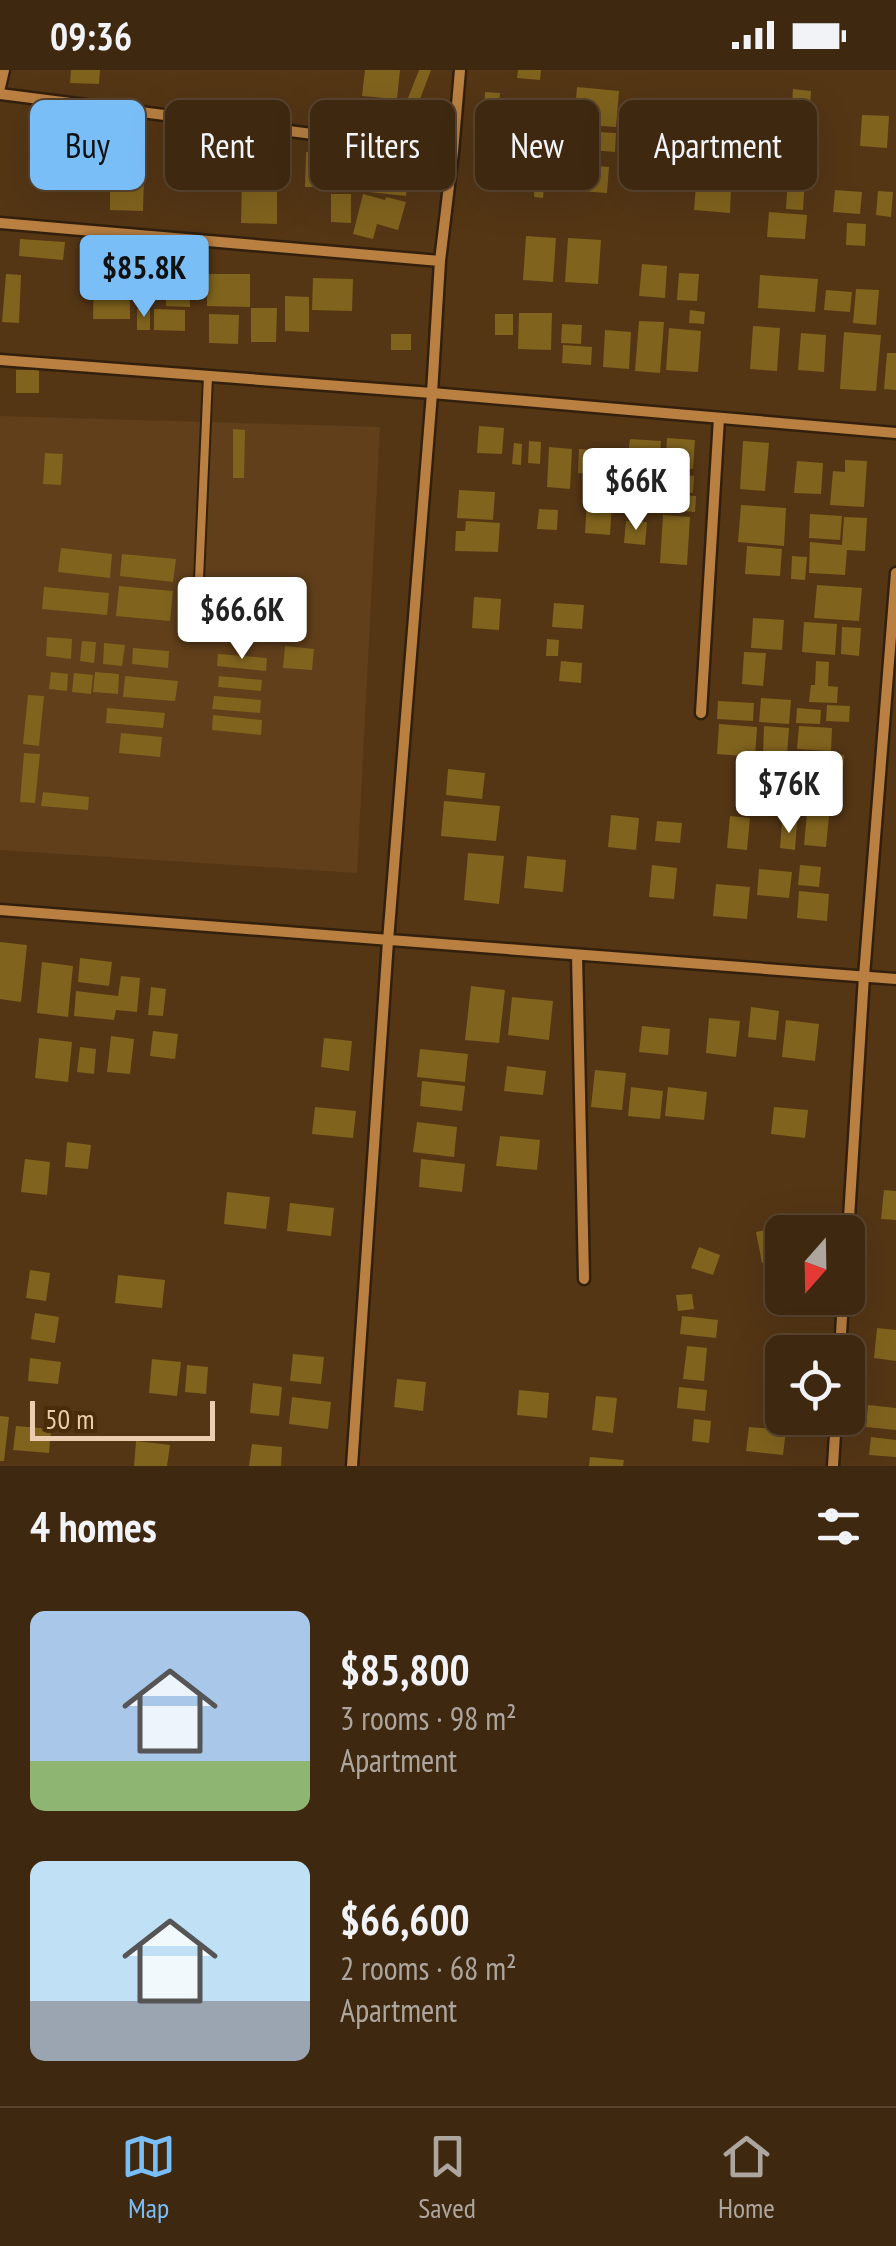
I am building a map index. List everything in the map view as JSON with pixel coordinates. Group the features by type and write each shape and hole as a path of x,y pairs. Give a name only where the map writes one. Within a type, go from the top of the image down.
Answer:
{"street":[{"path":"4,70 0,91 310,133"},
{"path":"455,138 460,70"},
{"path":"352,1466 388,941 440,261 449,190"},
{"path":"0,223 440,261"},
{"path":"0,360 896,434"},
{"path":"701,713 719,418"},
{"path":"849,1215 896,573"},
{"path":"0,910 896,979"},
{"path":"577,956 584,1279"},
{"path":"833,1466 835,1435"}],"lane":[{"path":"198,602 208,376"}],"shaded area":[{"path":"0,416 380,427 357,873 0,850"}],"building":[{"path":"71,70 100,70 99,84 70,83"},
{"path":"365,70 400,70 397,99 362,96"},
{"path":"419,70 431,70 420,100 407,100"},
{"path":"518,70 541,70 540,80 517,78"},
{"path":"577,87 619,91 616,127 599,126 599,100 576,100"},
{"path":"793,89 811,91 810,100 792,100"},
{"path":"485,92 500,93 499,100 485,100"},
{"path":"862,115 889,116 887,148 860,146"},
{"path":"599,132 616,133 615,152 599,151"},
{"path":"306,152 310,152 310,187 305,187"},
{"path":"599,166 609,167 607,193 581,191 599,190"},
{"path":"110,190 144,190 143,211 110,210"},
{"path":"242,190 277,190 277,224 241,223"},
{"path":"360,190 407,190 406,196"},
{"path":"534,190 544,190 543,198 534,197"},
{"path":"696,190 731,190 730,213 694,210"},
{"path":"787,190 804,190 803,210 786,209"},
{"path":"835,190 862,192 860,214 833,212"},
{"path":"878,191 893,192 891,217 876,215"},
{"path":"331,194 351,194 351,223 331,222"},
{"path":"363,194 406,202 398,230 377,224 373,239 353,234"},
{"path":"769,212 807,215 805,239 767,237"},
{"path":"847,223 866,224 865,246 846,245"},
{"path":"526,236 556,238 553,282 523,280"},
{"path":"568,238 601,240 598,284 565,282"},
{"path":"20,239 65,242 63,260 19,256"},
{"path":"642,264 667,266 665,298 639,296"},
{"path":"167,269 180,270 180,286 167,286"},
{"path":"94,273 130,274 130,319 93,319"},
{"path":"679,273 699,274 697,301 677,300"},
{"path":"6,274 21,275 19,323 2,322"},
{"path":"207,274 250,274 250,307 207,306"},
{"path":"760,275 818,279 815,312 758,308"},
{"path":"313,278 353,279 352,311 312,310"},
{"path":"856,289 879,290 876,325 853,323"},
{"path":"166,290 190,290 190,307 166,306"},
{"path":"826,290 852,292 850,312 824,310"},
{"path":"285,296 309,297 309,332 285,331"},
{"path":"251,308 277,308 276,342 251,342"},
{"path":"137,309 150,309 150,330 137,330"},
{"path":"154,309 185,310 185,331 154,330"},
{"path":"690,310 705,312 704,324 689,323"},
{"path":"519,313 552,313 551,350 518,349"},
{"path":"209,314 239,315 238,344 209,343"},
{"path":"495,314 513,314 513,335 495,335"},
{"path":"639,321 664,322 660,373 635,371"},
{"path":"562,324 582,325 581,344 561,343"},
{"path":"753,326 780,328 777,371 750,369"},
{"path":"669,328 701,331 698,372 666,370"},
{"path":"605,330 631,332 629,369 603,367"},
{"path":"844,332 881,335 876,391 840,389"},
{"path":"801,333 826,335 824,372 798,370"},
{"path":"391,334 411,334 411,350 391,350"},
{"path":"563,345 592,347 591,365 562,363"},
{"path":"887,353 896,353 896,390 884,389"},
{"path":"16,370 39,370 39,393 16,393"},
{"path":"479,426 504,428 502,454 477,453"},
{"path":"233,429 245,430 244,478 233,478"},
{"path":"667,438 695,440 693,469 665,467"},
{"path":"630,439 661,441 660,456 628,454"},
{"path":"529,441 541,442 540,464 528,463"},
{"path":"743,441 769,443 765,491 740,489"},
{"path":"514,443 522,444 521,465 512,464"},
{"path":"549,447 572,449 570,489 547,487"},
{"path":"579,449 596,450 594,474 578,473"},
{"path":"606,451 617,452 616,466 605,465"},
{"path":"45,453 63,454 61,485 43,484"},
{"path":"624,455 663,458 661,479 622,476"},
{"path":"845,460 867,461 864,507 830,505 833,471 845,472"},
{"path":"797,461 823,463 821,494 794,493"},
{"path":"668,473 694,476 693,493 666,491"},
{"path":"622,478 648,480 647,497 621,496"},
{"path":"459,490 495,492 493,520 457,518"},
{"path":"683,495 696,496 695,512 682,511"},
{"path":"587,501 612,503 610,535 585,533"},
{"path":"741,505 786,508 784,546 738,542"},
{"path":"539,509 558,510 557,530 537,529"},
{"path":"810,514 842,516 840,540 809,538"},
{"path":"663,515 690,517 687,565 660,563"},
{"path":"844,517 867,518 865,551 847,550 845,575 809,573 810,542 842,545"},
{"path":"466,521 500,523 498,552 455,551 456,531 465,531"},
{"path":"626,521 647,522 645,545 624,543"},
{"path":"747,546 782,549 780,576 745,574"},
{"path":"61,548 112,554 110,578 58,572"},
{"path":"122,554 176,559 173,582 120,576"},
{"path":"792,556 807,557 805,580 791,579"},
{"path":"817,585 862,588 859,621 814,618"},
{"path":"119,586 173,591 170,621 116,616"},
{"path":"44,587 109,593 107,615 42,609"},
{"path":"474,597 501,599 499,630 472,628"},
{"path":"554,603 584,605 582,629 552,627"},
{"path":"227,610 273,614 272,629 226,624"},
{"path":"753,618 784,620 782,650 751,648"},
{"path":"804,622 837,624 835,655 802,652"},
{"path":"842,627 861,628 859,656 841,654"},
{"path":"47,637 72,639 71,659 46,656"},
{"path":"547,639 559,640 558,656 546,656"},
{"path":"82,641 96,642 94,663 80,661"},
{"path":"104,643 125,645 122,666 103,664"},
{"path":"285,646 314,649 312,670 283,668"},
{"path":"133,648 169,651 168,668 132,664"},
{"path":"744,652 766,653 763,686 742,684"},
{"path":"218,654 267,658 266,671 217,666"},
{"path":"561,661 582,663 581,683 559,681"},
{"path":"816,661 829,662 828,686 838,687 837,703 809,702 811,685 815,685"},
{"path":"51,672 68,674 67,691 49,689"},
{"path":"95,672 119,674 118,694 93,692"},
{"path":"74,673 93,675 91,694 72,692"},
{"path":"125,676 178,681 175,701 123,697"},
{"path":"219,676 262,680 261,691 218,687"},
{"path":"28,695 44,696 39,746 23,744"},
{"path":"214,696 261,700 260,713 212,709"},
{"path":"761,698 791,700 789,724 759,722"},
{"path":"718,701 754,703 753,721 717,719"},
{"path":"827,705 850,706 849,722 826,721"},
{"path":"107,708 165,713 163,728 106,723"},
{"path":"797,708 821,710 820,724 796,723"},
{"path":"213,715 262,720 261,735 212,730"},
{"path":"719,724 757,727 755,757 717,754"},
{"path":"764,726 789,728 787,755 763,754"},
{"path":"799,726 832,728 831,751 797,749"},
{"path":"121,733 162,737 160,757 119,753"},
{"path":"798,752 844,755 842,781 796,778"},
{"path":"24,753 40,754 35,803 20,802"},
{"path":"448,769 485,773 482,799 446,795"},
{"path":"43,792 89,797 88,810 41,806"},
{"path":"444,801 500,806 496,841 441,836"},
{"path":"807,813 829,816 826,847 804,845"},
{"path":"611,815 639,818 636,850 608,847"},
{"path":"730,816 750,818 747,850 727,848"},
{"path":"657,821 682,823 680,843 655,841"},
{"path":"782,822 797,823 795,850 780,848"},
{"path":"468,853 504,856 499,904 464,900"},
{"path":"527,856 566,860 563,892 524,888"},
{"path":"652,865 677,868 674,899 649,897"},
{"path":"800,865 821,867 819,887 798,885"},
{"path":"759,869 792,872 789,898 757,895"},
{"path":"716,884 750,887 747,919 713,916"},
{"path":"799,891 829,894 827,921 797,918"},
{"path":"0,942 27,945 21,1002 0,999"},
{"path":"80,958 112,962 109,986 78,982"},
{"path":"42,962 73,966 68,1017 37,1013"},
{"path":"121,976 140,978 137,1012 116,1010 114,1020 74,1016 76,991 118,996"},
{"path":"471,986 505,990 499,1043 465,1040"},
{"path":"151,987 166,989 163,1016 148,1015"},
{"path":"512,997 553,1001 549,1040 508,1035"},
{"path":"751,1007 779,1011 776,1040 748,1037"},
{"path":"709,1018 740,1021 736,1057 706,1053"},
{"path":"786,1020 819,1024 815,1061 782,1057"},
{"path":"642,1026 670,1029 668,1055 639,1052"},
{"path":"153,1031 178,1034 175,1059 150,1056"},
{"path":"111,1036 134,1039 130,1074 107,1072"},
{"path":"39,1038 72,1042 68,1082 35,1078"},
{"path":"324,1038 352,1041 349,1071 321,1067"},
{"path":"80,1047 96,1049 94,1074 77,1072"},
{"path":"420,1049 468,1054 465,1082 417,1077"},
{"path":"507,1066 546,1071 543,1095 504,1091"},
{"path":"595,1070 626,1073 622,1110 591,1107"},
{"path":"422,1081 465,1086 462,1111 420,1106"},
{"path":"631,1087 663,1091 660,1119 628,1116"},
{"path":"668,1087 707,1092 704,1120 665,1116"},
{"path":"315,1107 356,1111 353,1138 312,1134"},
{"path":"774,1107 808,1110 805,1138 771,1134"},
{"path":"417,1122 457,1127 454,1157 413,1152"},
{"path":"500,1136 540,1140 537,1170 496,1166"},
{"path":"67,1142 91,1145 88,1169 65,1167"},
{"path":"25,1159 50,1162 47,1195 21,1192"},
{"path":"421,1159 465,1164 462,1192 419,1187"},
{"path":"884,1190 896,1191 896,1220 881,1219"},
{"path":"227,1192 270,1197 266,1229 224,1224"},
{"path":"290,1203 334,1208 331,1236 287,1231"},
{"path":"765,1230 765,1262 762,1263 756,1232"},
{"path":"699,1247 720,1255 713,1275 691,1268"},
{"path":"30,1270 50,1273 46,1301 26,1298"},
{"path":"118,1275 165,1280 162,1308 115,1303"},
{"path":"692,1294 694,1309 678,1311 676,1295"},
{"path":"35,1313 59,1317 55,1343 31,1339"},
{"path":"682,1316 718,1320 716,1338 680,1334"},
{"path":"877,1328 896,1330 896,1361 874,1358"},
{"path":"687,1346 707,1348 704,1381 683,1379"},
{"path":"293,1354 324,1357 321,1384 290,1381"},
{"path":"30,1358 61,1362 58,1384 28,1381"},
{"path":"152,1359 181,1362 177,1396 149,1393"},
{"path":"187,1365 208,1367 206,1394 185,1392"},
{"path":"397,1379 426,1382 423,1411 394,1407"},
{"path":"253,1383 282,1387 279,1416 250,1413"},
{"path":"679,1387 707,1390 705,1411 677,1408"},
{"path":"519,1390 549,1393 547,1418 517,1415"},
{"path":"596,1396 617,1398 613,1433 592,1430"},
{"path":"292,1397 331,1402 328,1429 289,1424"},
{"path":"868,1405 896,1408 896,1430 866,1427"},
{"path":"0,1416 9,1417 4,1461 0,1461"},
{"path":"694,1419 711,1421 709,1443 692,1441"},
{"path":"16,1426 51,1429 49,1453 13,1450"},
{"path":"749,1427 765,1428 765,1435 785,1435 783,1455 746,1451"},
{"path":"871,1437 896,1440 896,1457 869,1455"},
{"path":"136,1441 170,1445 167,1466 134,1466"},
{"path":"252,1444 282,1447 281,1466 249,1466"},
{"path":"590,1457 624,1460 623,1466 589,1466"}]}
